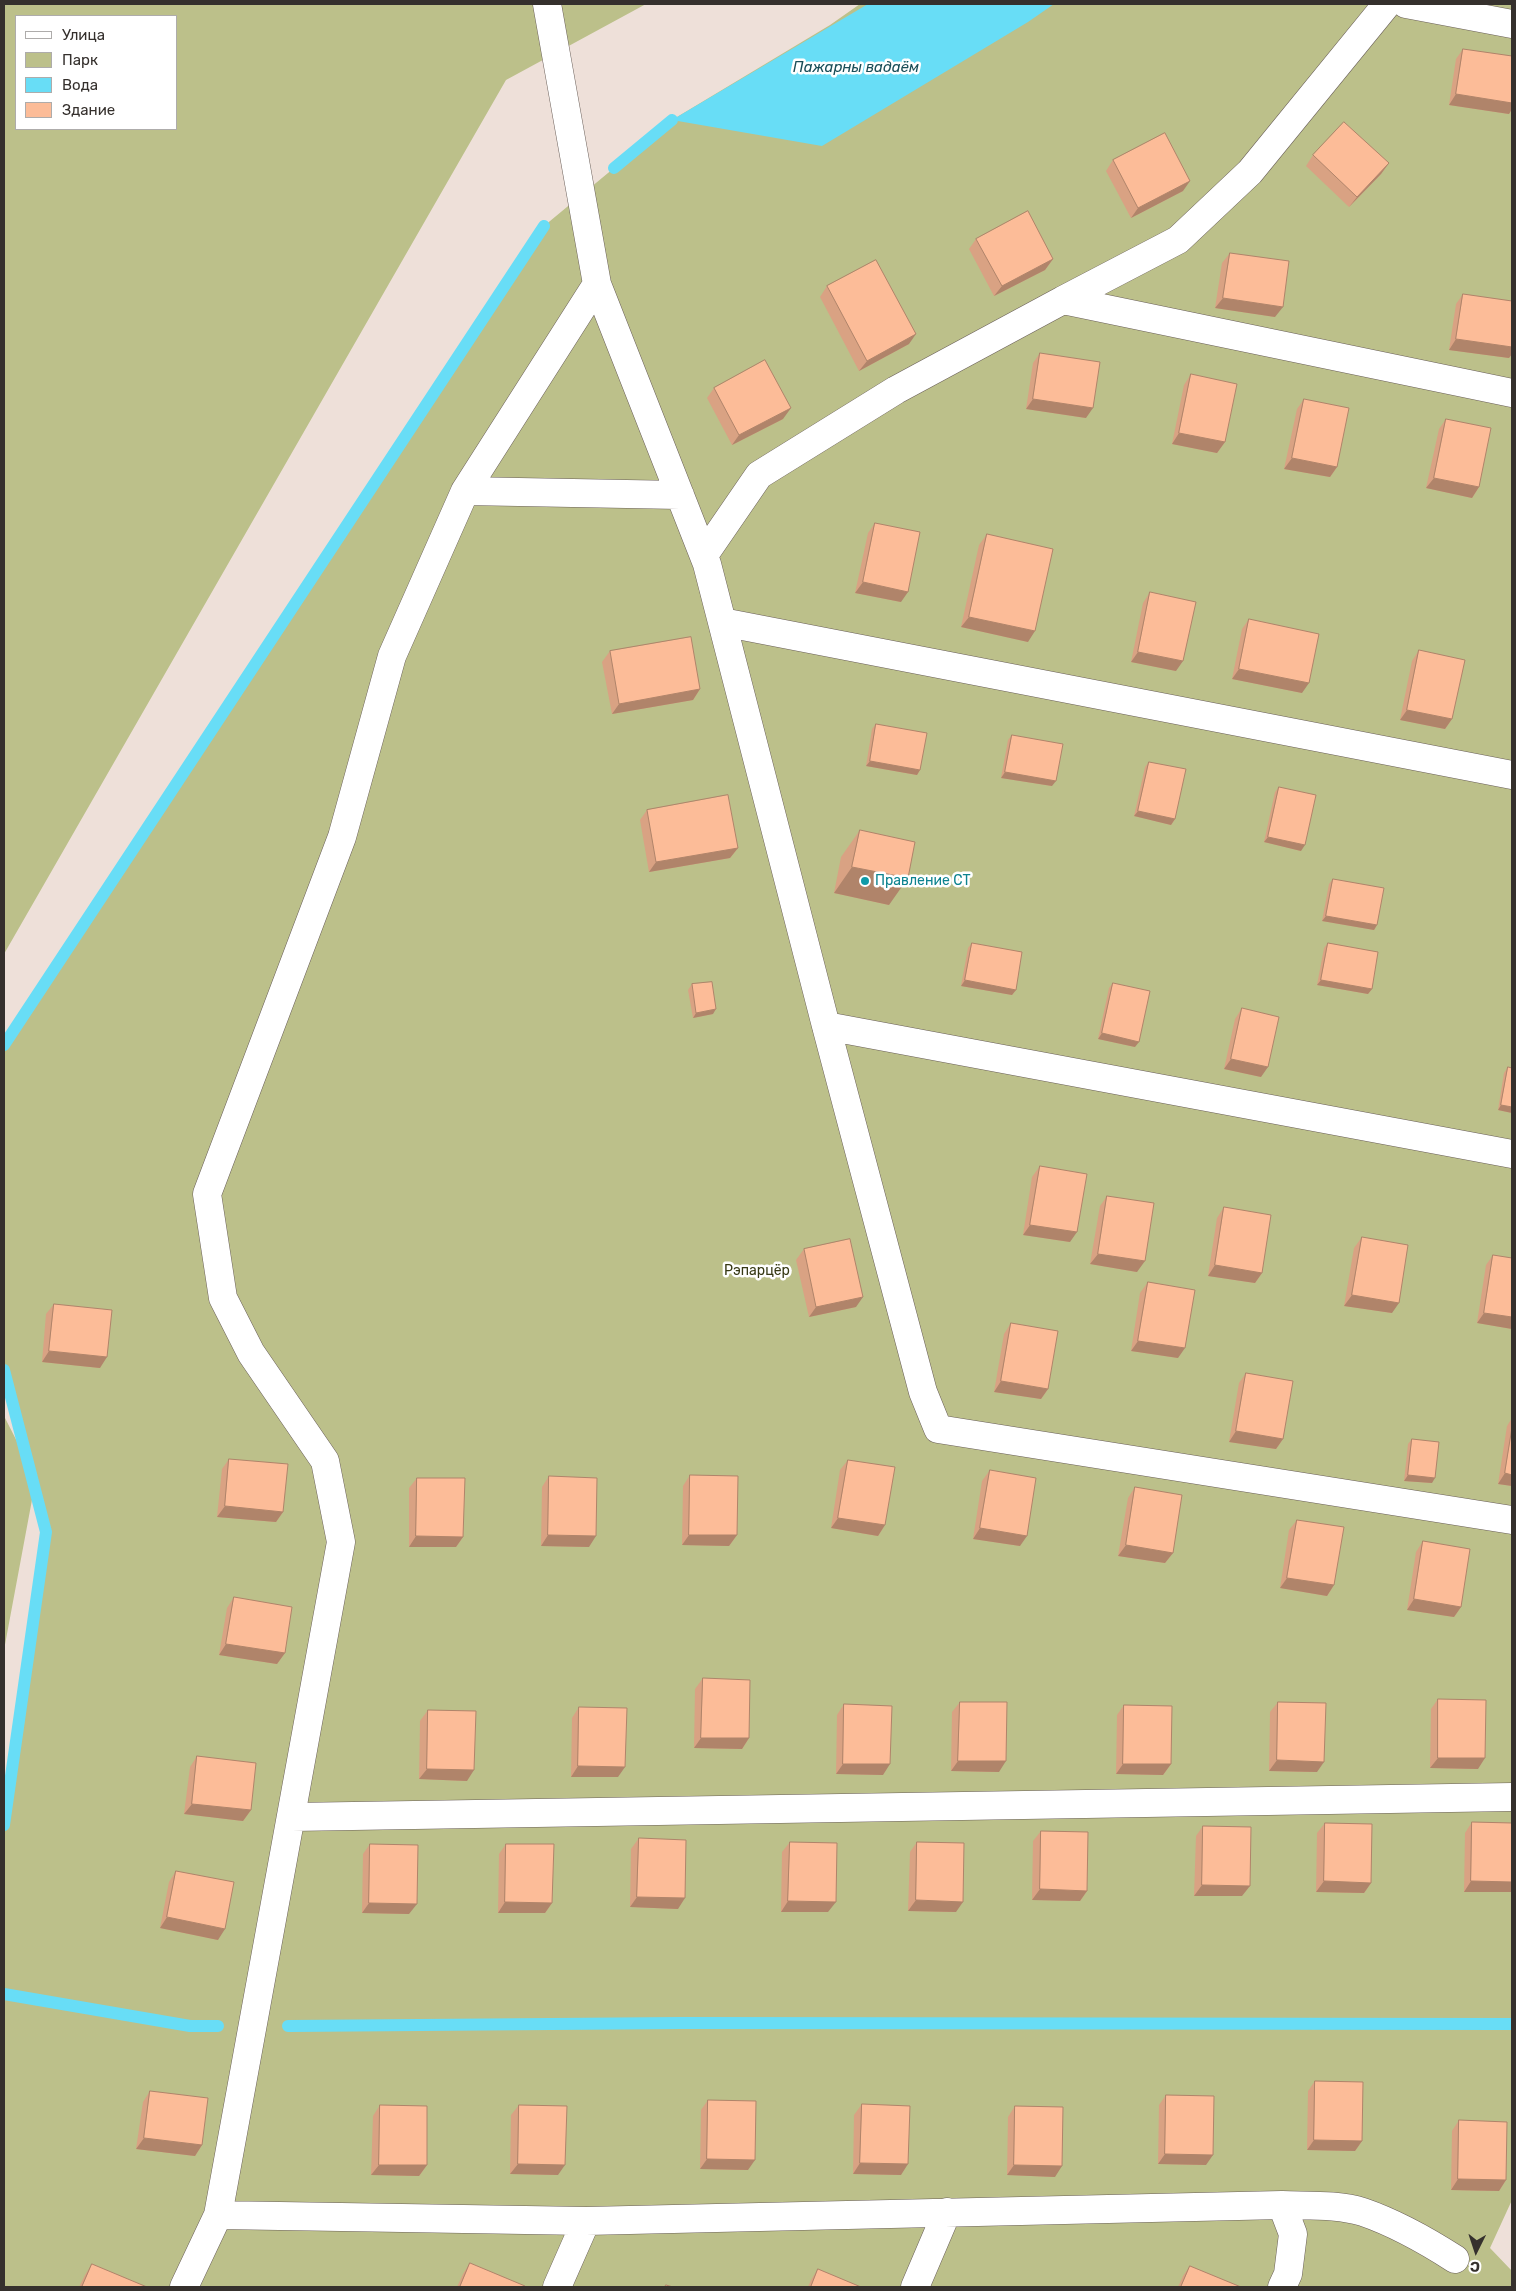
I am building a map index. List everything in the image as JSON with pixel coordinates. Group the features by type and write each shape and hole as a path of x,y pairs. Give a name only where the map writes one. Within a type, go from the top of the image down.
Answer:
{"street":[{"path":"547,4 597,284 704,555 923,1392 938,1429 1512,1520"},
{"path":"704,555 759,474 896,390 1178,240 1250,172 1387,4"},
{"path":"1406,4 1512,24"},
{"path":"184,2287 218,2215 341,1542 325,1461 251,1353 223,1298 207,1194 342,837 392,656 465,491 597,284"},
{"path":"1063,300 1512,393"},
{"path":"465,491 680,495"},
{"path":"722,622 1512,775"},
{"path":"826,1026 1512,1154"},
{"path":"292,1817 1512,1797"},
{"path":"218,2215 586,2221 1282,2205 1330,2206 1362,2212 1432,2244 1455,2259"},
{"path":"1282,2205 1293,2234 1288,2274 1282,2287"},
{"path":"914,2287 947,2212"},
{"path":"557,2287 586,2221"}],"green space":[{"path":"4,4 646,4 506,80 4,954"},
{"name":"Рэпарцёр","path":"860,4 1512,4 1512,2200 1490,2248 1512,2271 1512,2287 4,2287 4,1825 46,1532 34,1489 4,1650 4,1416 28,1463 4,1370 4,1045 544,226 672,120 830,25"}],"water":[{"name":"Пажарны вадаём","path":"868,4 1054,4 1028,22 822,146 672,120"}],"building":[{"path":"1463,49 1512,56 1512,103 1456,94"},
{"path":"1344,122 1389,163 1357,197 1313,155"},
{"path":"1165,133 1190,181 1138,208 1113,160"},
{"path":"1028,211 1053,259 1002,286 976,239"},
{"path":"1230,253 1289,261 1283,307 1223,298"},
{"path":"876,260 916,334 867,361 827,286"},
{"path":"1463,294 1512,301 1512,347 1456,339"},
{"path":"1040,353 1100,362 1093,408 1033,399"},
{"path":"765,360 791,408 739,435 714,388"},
{"path":"1191,374 1237,384 1225,442 1179,433"},
{"path":"1304,399 1349,408 1337,467 1292,458"},
{"path":"1446,419 1491,428 1479,487 1434,478"},
{"path":"875,523 920,532 908,592 863,582"},
{"path":"987,534 1053,549 1035,631 969,617"},
{"path":"1150,592 1196,602 1183,661 1138,652"},
{"path":"1249,619 1319,634 1309,683 1239,669"},
{"path":"691,637 700,689 619,704 610,651"},
{"path":"1419,650 1465,660 1452,719 1407,710"},
{"path":"876,724 927,733 920,770 870,761"},
{"path":"1012,735 1063,744 1056,781 1005,772"},
{"path":"1149,762 1186,769 1175,819 1138,811"},
{"path":"1279,787 1316,795 1305,845 1268,837"},
{"path":"728,795 738,848 656,862 647,810"},
{"path":"860,830 915,842 908,878 852,867"},
{"path":"1333,879 1384,888 1377,925 1326,916"},
{"path":"972,943 1022,952 1016,990 965,980"},
{"path":"1328,943 1378,952 1372,989 1321,980"},
{"path":"712,982 716,1009 696,1013 692,984"},
{"path":"1113,983 1150,991 1139,1042 1102,1033"},
{"path":"1242,1008 1279,1017 1268,1067 1231,1059"},
{"path":"1508,1067 1512,1068 1512,1107 1501,1105"},
{"path":"1040,1166 1087,1174 1077,1232 1030,1225"},
{"path":"1107,1196 1154,1203 1145,1261 1098,1254"},
{"path":"1224,1207 1271,1215 1262,1273 1215,1265"},
{"path":"1362,1237 1408,1245 1399,1303 1352,1295"},
{"path":"850,1239 863,1297 816,1307 804,1249"},
{"path":"1493,1255 1512,1258 1512,1317 1484,1313"},
{"path":"1148,1282 1195,1290 1185,1348 1138,1341"},
{"path":"54,1304 112,1310 107,1357 49,1351"},
{"path":"1011,1323 1058,1331 1048,1389 1001,1381"},
{"path":"1246,1373 1293,1381 1283,1439 1236,1431"},
{"path":"1512,1428 1512,1475 1505,1473"},
{"path":"1412,1439 1439,1442 1435,1478 1408,1475"},
{"path":"229,1459 288,1464 283,1512 225,1506"},
{"path":"848,1460 895,1467 885,1525 838,1518"},
{"path":"990,1470 1036,1478 1027,1536 980,1528"},
{"path":"690,1475 738,1476 737,1535 689,1535"},
{"path":"549,1476 597,1478 596,1536 548,1535"},
{"path":"417,1478 465,1478 463,1537 416,1536"},
{"path":"1135,1487 1182,1495 1173,1553 1126,1545"},
{"path":"1297,1520 1344,1527 1334,1585 1287,1578"},
{"path":"1423,1541 1470,1549 1461,1607 1414,1599"},
{"path":"234,1597 292,1607 285,1653 226,1644"},
{"path":"703,1678 750,1680 749,1738 701,1738"},
{"path":"1438,1699 1486,1700 1485,1758 1438,1758"},
{"path":"960,1702 1007,1702 1006,1761 958,1761"},
{"path":"1278,1702 1326,1703 1324,1762 1277,1760"},
{"path":"844,1704 892,1706 890,1764 843,1764"},
{"path":"1124,1705 1172,1706 1171,1764 1123,1764"},
{"path":"579,1707 627,1708 625,1767 578,1766"},
{"path":"428,1710 476,1711 474,1770 427,1769"},
{"path":"197,1756 256,1763 251,1810 192,1804"},
{"path":"1472,1822 1512,1823 1512,1882 1471,1881"},
{"path":"1325,1823 1372,1824 1371,1883 1324,1881"},
{"path":"1203,1826 1251,1827 1250,1886 1202,1885"},
{"path":"1041,1831 1088,1832 1087,1891 1040,1889"},
{"path":"639,1838 686,1840 685,1898 637,1897"},
{"path":"790,1842 837,1843 836,1902 788,1901"},
{"path":"917,1842 964,1843 963,1902 916,1900"},
{"path":"370,1844 418,1845 417,1904 369,1903"},
{"path":"506,1844 554,1844 552,1903 505,1902"},
{"path":"176,1871 234,1882 225,1929 167,1917"},
{"path":"1315,2081 1363,2082 1362,2141 1314,2140"},
{"path":"150,2091 208,2098 202,2145 144,2138"},
{"path":"1166,2095 1214,2096 1213,2155 1165,2154"},
{"path":"708,2100 756,2101 755,2160 707,2159"},
{"path":"862,2104 910,2106 908,2164 860,2163"},
{"path":"380,2105 427,2106 427,2165 379,2165"},
{"path":"519,2105 567,2106 565,2165 518,2164"},
{"path":"1015,2106 1063,2107 1062,2166 1014,2165"},
{"path":"1459,2120 1507,2122 1506,2180 1458,2179"},
{"path":"470,2263 525,2286 460,2287"},
{"path":"92,2264 147,2287 82,2287"},
{"path":"1190,2266 1241,2287 1181,2287"},
{"path":"818,2269 861,2287 811,2287"}],"waterway":[{"path":"614,168 672,120"},
{"path":"4,1045 544,226"},
{"path":"4,1370 46,1532 4,1825"},
{"path":"4,1994 190,2026 218,2026"},
{"path":"288,2026 682,2023 1512,2024"}],"place":[{"name":"Правление СТ","path":"865,881"}]}
